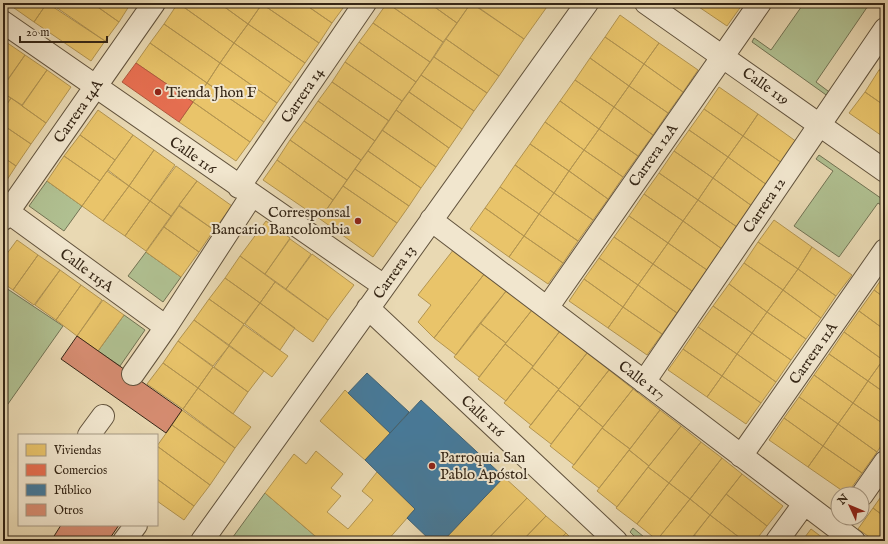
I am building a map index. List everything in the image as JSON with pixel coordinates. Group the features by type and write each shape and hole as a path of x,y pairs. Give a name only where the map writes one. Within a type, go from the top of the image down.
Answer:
{"street":[{"name":"Carrera 14A","path":"5,216 154,3"},
{"name":"Carrera 14","path":"132,374 166,328 245,191 365,3"},
{"name":"Carrera 13","path":"202,541 588,3"},
{"name":"Calle 119","path":"646,3 885,171"},
{"name":"Carrera 12A","path":"547,308 760,3"},
{"name":"Calle 116","path":"3,22 384,286"},
{"name":"Carrera 12","path":"644,382 885,29"},
{"name":"Calle 115A","path":"5,216 166,328"},
{"name":"Calle 117","path":"431,220 804,504 846,529"},
{"name":"Carrera 11A","path":"741,456 885,250"},
{"name":"Calle 116","path":"368,308 616,541"},
{"path":"91,434 103,416"},
{"path":"868,486 885,462"},
{"path":"777,541 804,504"},
{"path":"124,541 135,526"}],"green space":[{"path":"804,3 870,3 816,82 832,94 829,97 752,42 754,38 771,50"},
{"path":"819,155 885,201 885,208 878,203 839,257 794,226 833,171 816,159"},
{"path":"47,181 82,206 64,231 29,206"},
{"path":"146,252 181,277 163,302 128,276"},
{"path":"3,286 63,326 3,411"},
{"path":"124,315 145,330 120,366 98,351"},
{"path":"265,493 321,541 230,541"},
{"path":"633,528 649,541 639,541 630,532"}],"building: Viviendas":[{"path":"7,3 47,3 34,22"},
{"path":"47,3 105,41 91,61 34,22"},
{"path":"50,3 92,3 119,22 105,41"},
{"path":"92,3 131,3 119,22"},
{"path":"178,3 219,3 248,24 234,43"},
{"path":"178,3 234,43 220,63 164,24"},
{"path":"219,3 261,3 262,4 248,24"},
{"path":"303,3 345,3 346,4 332,23"},
{"path":"303,3 332,23 319,43 262,4"},
{"path":"387,3 429,3 457,23 443,42"},
{"path":"387,3 443,42 430,62 373,23"},
{"path":"429,3 471,3 457,23"},
{"path":"471,3 524,39 499,76 446,39"},
{"path":"472,3 548,3 549,4 524,39"},
{"path":"693,3 739,3 742,5 727,26"},
{"path":"877,3 885,3 885,8"},
{"path":"262,4 319,43 305,63 248,24"},
{"path":"620,15 659,43 644,64 605,37"},
{"path":"373,23 430,62 416,82 359,42"},
{"path":"164,24 220,63 207,83 150,43"},
{"path":"248,24 305,63 291,83 234,43"},
{"path":"605,37 644,64 629,86 590,58"},
{"path":"446,39 499,76 487,93 434,57"},
{"path":"3,40 25,55 3,86"},
{"path":"359,42 416,82 402,101 345,62"},
{"path":"150,43 207,83 193,102 136,63"},
{"path":"234,43 291,83 277,103 220,63"},
{"path":"659,43 698,70 683,92 644,64"},
{"path":"25,55 47,70 22,105 3,93 3,87"},
{"path":"434,57 487,93 474,111 421,75"},
{"path":"590,58 629,86 614,107 575,80"},
{"path":"345,62 402,101 389,121 332,82"},
{"path":"220,63 277,103 264,122 207,83"},
{"path":"885,63 885,74 879,70"},
{"path":"644,64 683,92 668,113 629,86"},
{"path":"47,70 71,87 46,123 22,106"},
{"path":"879,70 885,74 885,106 865,92"},
{"path":"421,75 474,111 462,129 409,92"},
{"path":"575,80 614,107 599,129 560,101"},
{"path":"332,82 389,121 375,141 318,101"},
{"path":"207,83 264,122 250,142 193,102"},
{"path":"629,86 668,113 653,135 614,107"},
{"path":"719,87 758,114 743,136 704,109"},
{"path":"409,92 462,129 449,148 396,110"},
{"path":"865,92 885,106 885,138 849,113"},
{"path":"3,93 11,98 3,110"},
{"path":"11,98 46,123 31,144 3,125 3,110"},
{"path":"318,101 375,141 361,160 304,121"},
{"path":"560,101 599,129 584,150 545,122"},
{"path":"193,102 250,142 236,161 179,122"},
{"path":"614,107 653,135 638,156 599,129"},
{"path":"704,109 743,136 728,157 689,130"},
{"path":"98,110 133,135 115,160 80,135"},
{"path":"396,110 449,148 436,167 382,130"},
{"path":"758,114 797,142 782,163 743,136"},
{"path":"304,121 361,160 347,180 290,140"},
{"path":"545,122 584,150 569,171 530,144"},
{"path":"3,125 31,144 16,166 3,157"},
{"path":"599,129 638,156 623,177 584,150"},
{"path":"382,130 436,167 421,188 368,151"},
{"path":"689,130 728,157 713,178 674,151"},
{"path":"80,135 115,160 100,181 64,156"},
{"path":"133,135 154,150 129,186 108,170"},
{"path":"743,136 782,163 767,185 728,157"},
{"path":"290,140 347,180 333,200 277,160"},
{"path":"530,144 569,171 554,193 515,165"},
{"path":"154,150 175,165 150,201 129,186"},
{"path":"584,150 623,177 608,199 569,171"},
{"path":"368,151 421,188 409,206 355,169"},
{"path":"674,151 713,178 698,200 659,173"},
{"path":"64,156 100,181 82,206 47,181"},
{"path":"3,157 16,166 3,186"},
{"path":"728,157 767,185 752,206 713,178"},
{"path":"277,160 333,200 320,219 263,180"},
{"path":"515,165 554,193 539,214 500,187"},
{"path":"176,166 197,181 171,216 150,201"},
{"path":"355,169 409,206 397,223 343,186"},
{"path":"107,171 129,186 103,221 82,206"},
{"path":"569,171 608,199 593,220 554,193"},
{"path":"659,173 698,200 683,221 644,194"},
{"path":"713,178 752,206 737,227 698,200"},
{"path":"197,181 232,206 214,230 179,205"},
{"path":"129,186 150,201 125,236 103,221"},
{"name":"Corresponsal Bancario Bancolombia","path":"343,186 397,223 373,257 320,219"},
{"path":"500,187 539,214 524,236 485,208"},
{"path":"554,193 593,220 578,241 539,214"},
{"path":"644,194 683,221 668,243 629,216"},
{"path":"698,200 737,227 722,249 683,221"},
{"path":"150,201 171,216 146,251 125,236"},
{"path":"179,206 214,230 199,252 164,227"},
{"path":"485,208 524,236 509,257 470,229"},
{"path":"539,214 578,241 563,263 524,236"},
{"path":"629,216 668,243 653,264 614,237"},
{"path":"774,220 812,247 798,269 758,242"},
{"path":"266,221 290,238 265,274 240,256"},
{"path":"683,221 722,249 707,270 668,243"},
{"path":"164,227 199,252 181,277 146,252"},
{"path":"524,236 563,263 548,284 509,257"},
{"path":"614,237 653,264 638,285 599,258"},
{"path":"290,239 311,254 286,289 265,274"},
{"path":"17,240 38,255 13,290 3,283 3,259"},
{"path":"758,242 798,269 783,290 744,263"},
{"path":"668,243 707,270 692,291 653,264"},
{"path":"812,247 852,275 836,296 798,269"},
{"path":"454,249 485,273 434,338 418,322 431,305 418,295"},
{"path":"312,254 354,285 328,320 286,289"},
{"path":"38,255 60,270 34,305 13,290"},
{"path":"240,256 275,282 260,303 225,278"},
{"path":"599,258 638,285 623,307 584,279"},
{"path":"744,263 783,290 767,312 729,284"},
{"path":"653,264 692,291 677,313 638,285"},
{"path":"798,269 836,296 821,318 783,290"},
{"path":"60,270 81,285 56,320 35,305"},
{"path":"485,273 507,290 456,355 434,338"},
{"path":"885,274 885,298 874,290"},
{"path":"225,278 260,303 244,324 209,299"},
{"path":"584,279 623,307 608,328 569,301"},
{"path":"275,282 328,320 313,342 260,303"},
{"path":"729,284 767,312 752,333 713,306"},
{"path":"81,285 102,300 77,336 56,320"},
{"path":"638,285 677,313 662,334 623,307"},
{"path":"507,290 532,310 506,343 480,323"},
{"path":"783,290 821,318 806,339 767,312"},
{"path":"874,290 885,298 885,330 859,311"},
{"path":"209,299 244,324 229,345 194,320"},
{"path":"103,300 124,315 98,351 77,336"},
{"path":"260,303 295,328 280,350 245,324"},
{"path":"713,306 752,333 737,354 698,327"},
{"path":"623,307 662,334 647,355 608,328"},
{"path":"532,310 560,331 533,366 505,344"},
{"path":"859,311 885,330 885,357 883,360 844,332"},
{"path":"767,312 806,339 791,360 752,333"},
{"path":"194,320 229,346 213,366 178,341"},
{"path":"480,323 506,343 479,377 454,357"},
{"path":"244,325 288,356 272,377 229,345"},
{"path":"698,327 737,354 722,376 683,349"},
{"path":"560,331 587,353 559,389 532,368"},
{"path":"844,332 883,360 868,381 829,354"},
{"path":"752,333 791,360 776,382 737,354"},
{"path":"178,341 213,367 198,388 163,363"},
{"path":"505,344 533,366 506,401 478,379"},
{"path":"229,346 264,371 248,392 214,367"},
{"path":"683,349 722,376 707,397 668,370"},
{"path":"587,353 609,370 580,407 558,390"},
{"path":"737,354 776,382 761,403 722,376"},
{"path":"829,354 868,381 853,403 814,375"},
{"path":"883,360 885,362 885,393 868,381"},
{"path":"163,363 198,388 183,409 147,384"},
{"path":"213,367 248,392 233,414 198,388"},
{"path":"532,368 559,389 531,425 504,403"},
{"path":"609,370 633,389 603,427 579,408"},
{"path":"814,375 853,403 838,424 799,397"},
{"path":"722,376 761,403 746,424 707,397"},
{"path":"868,381 885,393 885,425 853,403"},
{"path":"198,388 251,427 235,448 183,409"},
{"path":"633,389 660,410 630,449 602,428"},
{"path":"345,390 390,433 365,460 320,421"},
{"path":"558,390 580,407 551,444 529,427"},
{"path":"799,397 838,424 823,446 784,418"},
{"path":"853,403 885,425 885,440 877,452 838,424"},
{"path":"579,408 603,427 574,465 550,446"},
{"path":"182,410 235,448 225,463 172,425"},
{"path":"660,410 681,426 649,466 629,450"},
{"path":"784,418 823,446 808,467 769,440"},
{"path":"838,424 877,452 862,473 823,446"},
{"path":"172,425 225,463 210,485 158,447"},
{"path":"681,426 701,442 669,483 648,467"},
{"path":"602,428 630,449 599,488 572,467"},
{"path":"701,442 722,458 690,499 669,483"},
{"path":"823,446 862,473 853,486 835,486 808,467"},
{"path":"158,447 210,485 194,506 158,480"},
{"path":"629,450 649,466 617,507 597,491"},
{"path":"316,451 343,474 331,488 341,496 327,512 348,529 373,500 362,491 377,472 415,509 387,541 321,541 265,493 294,454 306,464"},
{"path":"722,458 742,474 710,515 690,499"},
{"path":"648,467 669,483 637,524 616,508"},
{"path":"742,474 783,506 767,526 726,494"},
{"path":"504,477 527,498 486,541 443,541"},
{"path":"158,480 194,506 184,520 158,502"},
{"path":"669,483 690,499 657,540 637,524"},
{"path":"885,491 885,517 873,508"},
{"path":"726,494 767,526 755,541 744,541 710,515"},
{"path":"527,498 546,516 522,541 486,541"},
{"path":"690,499 710,515 690,541 657,540"},
{"path":"873,508 885,517 885,541 875,541 858,529 860,526 870,526 870,512"},
{"path":"710,515 744,541 701,541 694,535"},
{"path":"546,516 566,533 558,541 522,541"},
{"path":"811,529 827,541 802,541"},
{"path":"566,533 574,541 558,541"},
{"path":"694,535 701,541 690,541"}],"building: Comercios":[{"name":"Tienda Jhon F","path":"136,63 193,102 179,122 122,82"}],"building: Público":[{"path":"367,373 409,412 390,433 348,393"},
{"name":"Parroquia San Pablo Apóstol","path":"421,400 504,477 443,541 431,541 407,518 415,509 365,460"}],"building: Otros":[{"path":"77,336 182,410 166,433 61,359"},
{"path":"60,526 118,526 108,541 51,541"}],"place":[{"name":"Tienda Jhon F","path":"158,92"},
{"name":"Corresponsal Bancario Bancolombia","path":"358,221"},
{"name":"Parroquia San Pablo Apóstol","path":"432,466"}]}
